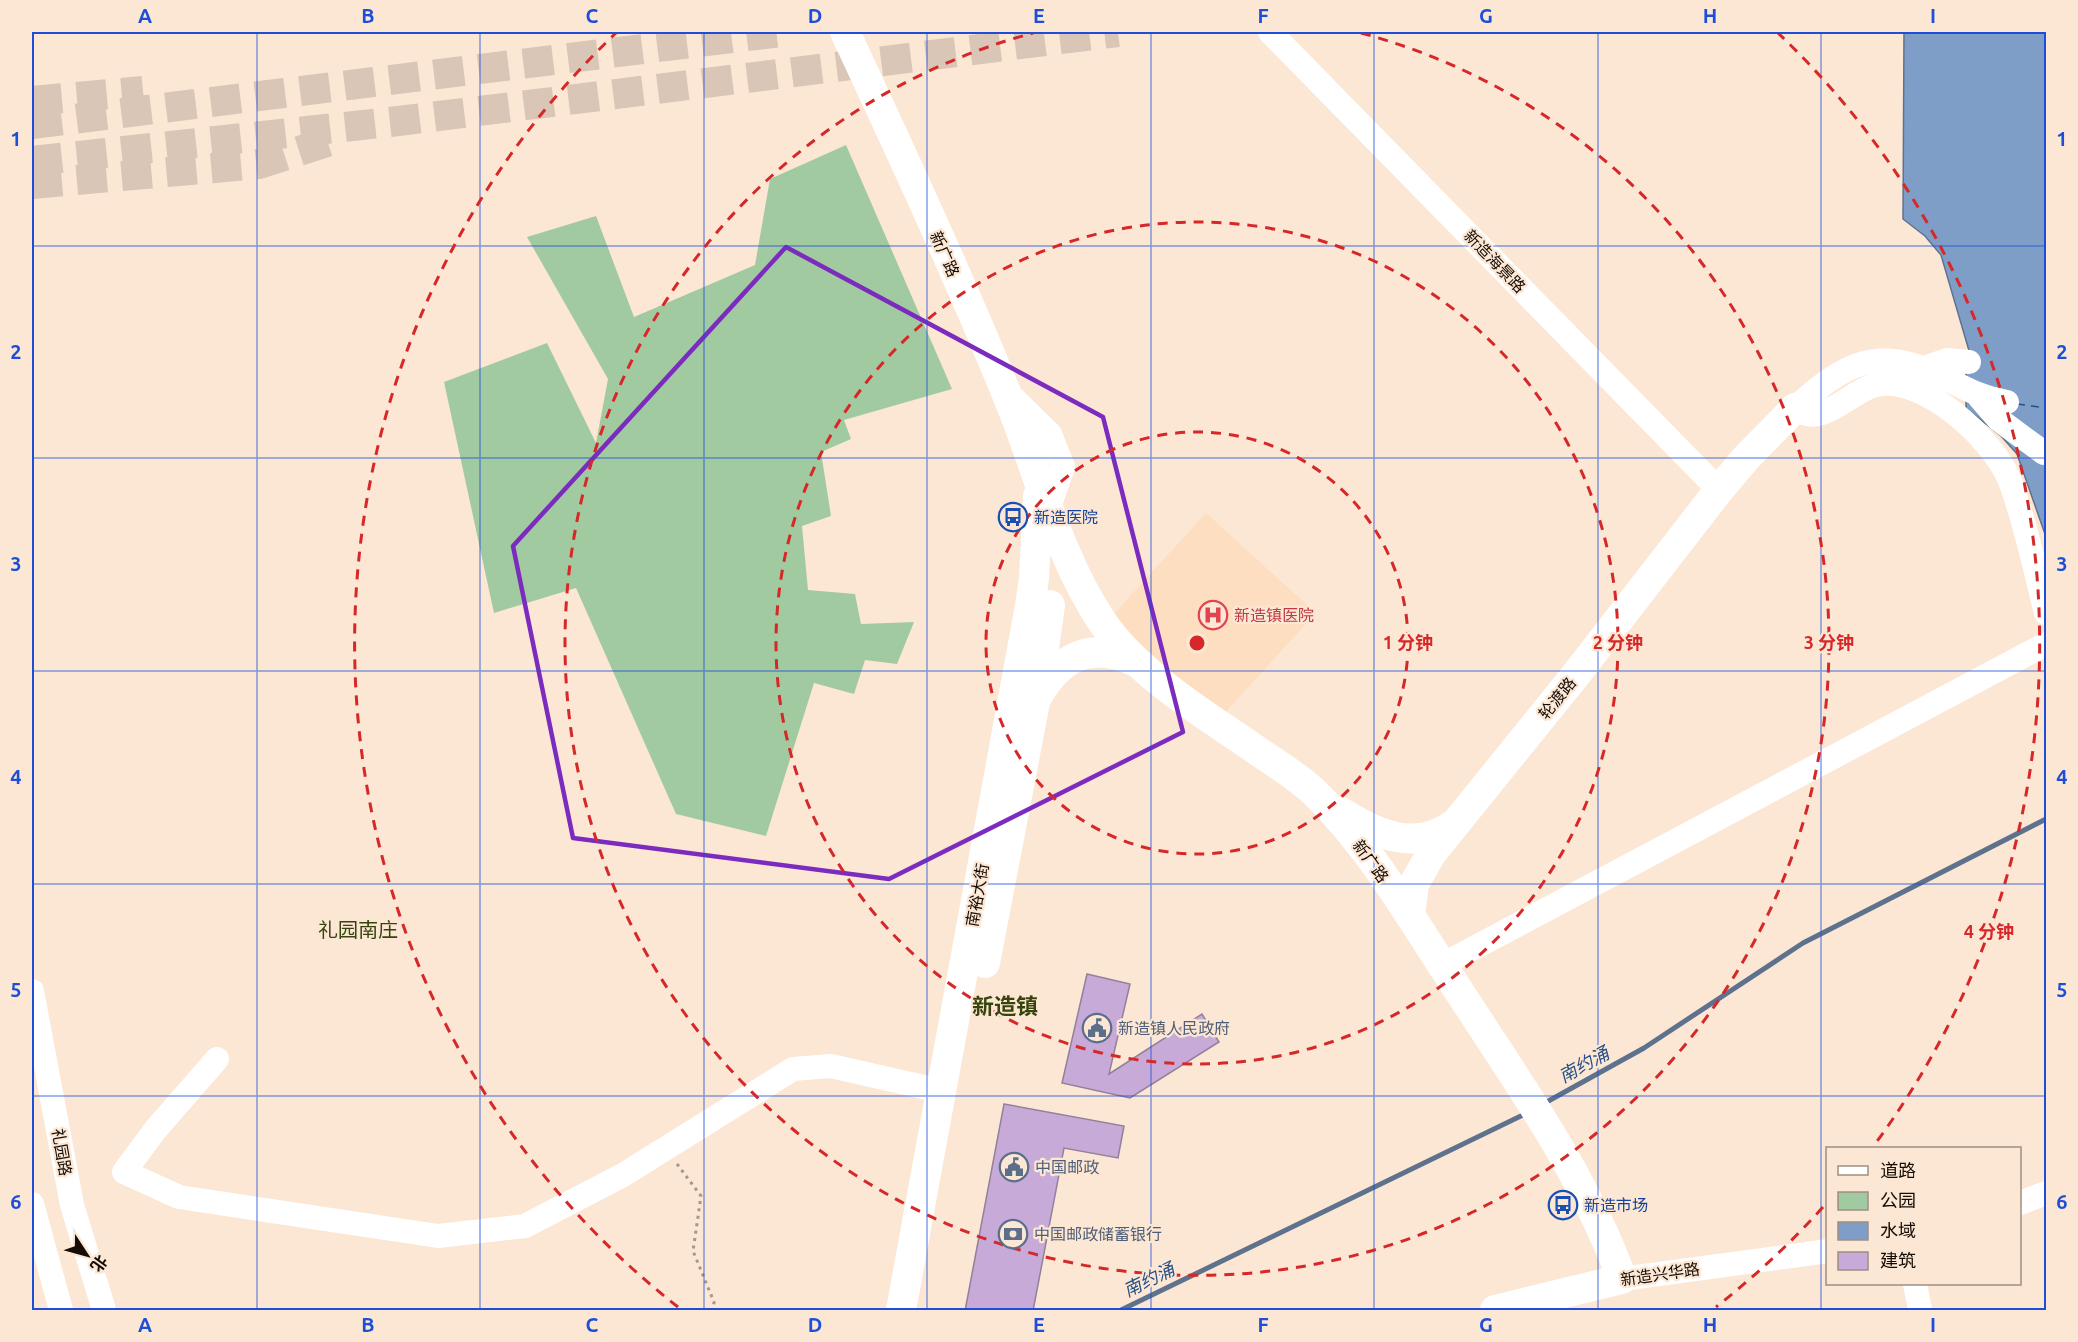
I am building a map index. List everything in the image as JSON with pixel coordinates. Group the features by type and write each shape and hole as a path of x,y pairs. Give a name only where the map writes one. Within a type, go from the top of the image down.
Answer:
{"main road":[{"name":"新广路","path":"845,32 1005,390 1078,582 1105,626 1121,646 1185,700 1298,779 1323,801 1373,863 1523,1090 1607,1239 1622,1279"},
{"name":"轮渡路","path":"1410,916 1410,897 1418,874 1719,490 1746,458 1795,408"},
{"name":"南裕大街","path":"901,1311 1030,606 1034,578 1040,478"},
{"name":"南裕大街","path":"917,1311 1035,700 1055,557 1049,507"},
{"path":"1035,700 1046,680 1060,667 1089,652 1117,653 1142,665"},
{"path":"1323,801 1375,832 1399,839 1436,835 1463,816"},
{"name":"新造兴华路","path":"1495,1311 1622,1279"}],"street":[{"name":"新造海景路","path":"1270,32 1719,490"},
{"path":"2007,402 1979,397 1924,369 1892,360 1879,359 1856,364 1832,377 1795,408 1804,415 1816,415 1862,391 1884,383 1912,388 1938,401 1953,413 1986,445 2009,479 2046,614"},
{"path":"1924,369 1947,360 1969,362"},
{"path":"1005,390 1050,434 1063,467 1049,507"},
{"path":"1979,397 1998,419 2044,453"},
{"path":"1442,965 2046,644"},
{"name":"礼园路","path":"32,991 72,1205 104,1311"},
{"path":"217,1059 156,1129 124,1172 179,1197 438,1236 525,1226 623,1175 794,1069 831,1066 941,1091"},
{"path":"2021,1202 2046,1193"},
{"path":"32,1204 61,1311"},
{"name":"新造兴华路","path":"1622,1279 1826,1251"},
{"path":"1915,1285 1920,1311"}],"path":[{"path":"666,1148 701,1196 693,1251 714,1302 713,1311"}],"highlighted area":[{"path":"786,247 1103,417 1183,732 889,879 573,838 513,546"}],"shaded area":[{"name":"新造镇医院","path":"1206,513 1316,613 1221,717 1111,617"}],"green space":[{"path":"846,145 952,389 844,420 851,439 821,452 831,516 802,526 808,590 855,594 861,624 914,622 897,664 865,660 854,694 814,683 766,836 676,814 576,588 494,613 444,382 547,343 596,443 608,379 527,237 596,216 634,317 755,265 770,179"}],"water":[{"path":"1904,32 2046,32 2046,537 2017,454 2001,436 1966,408 1966,372 1970,354 1941,255 1925,236 1903,219"}],"building":[{"name":"新造镇人民政府","path":"1087,974 1130,984 1109,1074 1202,1014 1219,1042 1130,1098 1062,1083"},
{"name":"中国邮政储蓄银行","path":"1004,1104 1124,1126 1118,1158 1064,1148 1033,1311 965,1311"}],"waterway":[{"name":"南约涌","path":"1543,1104 1644,1048 1803,943 2046,819"},
{"name":"南约涌","path":"1121,1310 1527,1113"}],"ferry route":[{"path":"2017,404 2046,408"}],"tunnel":[{"path":"32,124 781,32"},
{"path":"32,161 390,122 1118,32"},
{"path":"32,101 143,91"},
{"path":"32,184 259,164 330,141"}],"place":[{"name":"新造医院","path":"1013,517"},
{"name":"新造镇医院","path":"1213,615"},
{"name":"新造镇人民政府","path":"1097,1028"},
{"name":"中国邮政","path":"1014,1167"},
{"name":"新造市场","path":"1563,1205"},
{"name":"中国邮政储蓄银行","path":"1013,1234"}],"district":[{"name":"礼园南庄","path":"358,930"},
{"name":"新造镇","path":"1005,1006"}]}
